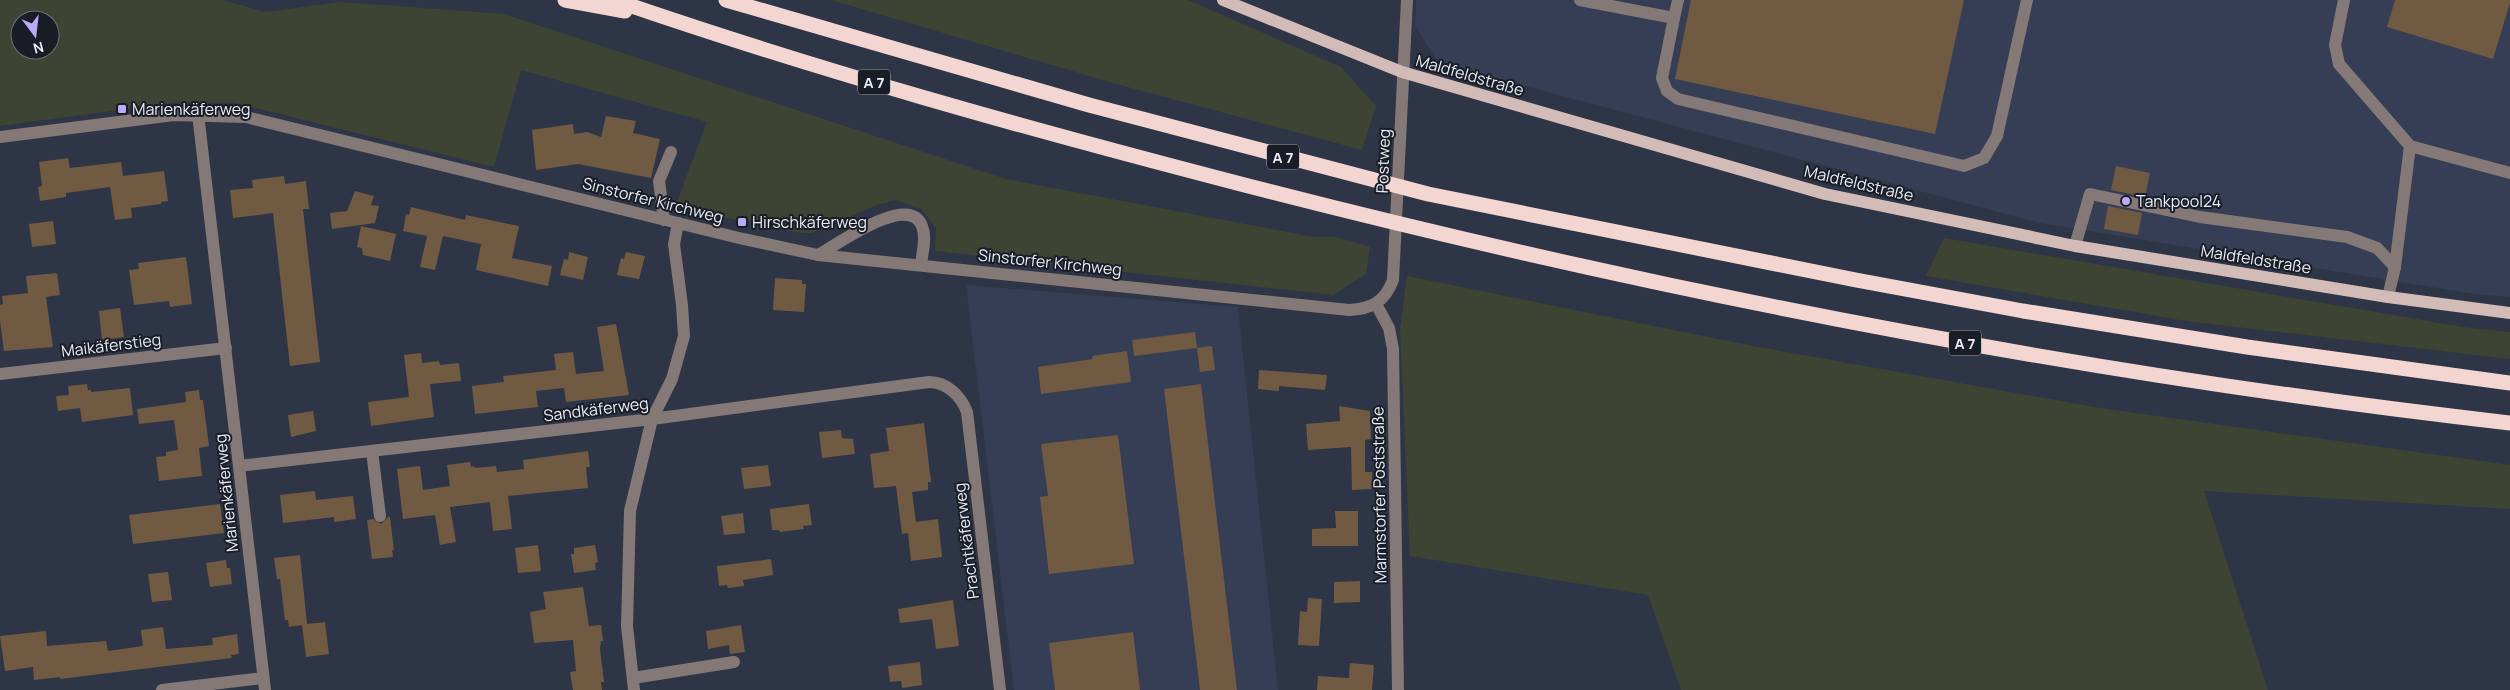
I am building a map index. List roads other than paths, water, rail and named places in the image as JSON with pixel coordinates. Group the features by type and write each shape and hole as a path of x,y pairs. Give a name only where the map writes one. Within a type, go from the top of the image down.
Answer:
{"highway":[{"path":"565,0 666,18"},
{"name":"A 7","path":"614,0 666,18 899,90 1083,143 1367,217 1634,278 1855,323 2019,352 2237,386 2510,424"},
{"name":"A 7","path":"726,0 1089,105 1428,194 1856,280 2023,311 2248,347 2510,383"},
{"path":"756,0 797,22"}],"main road":[{"name":"Maldfeldstraße","path":"1223,0 1402,72 1825,194 2075,246 2388,297 2510,313"}],"street":[{"name":"Postweg","path":"1370,307 1386,295 1392,280 1407,0"},
{"path":"1580,0 1674,18"},
{"path":"1678,0 1662,78 1667,91 1678,99 1964,166 1984,158 1997,136 2027,0"},
{"path":"2344,0 2335,45 2339,64 2410,146 2510,172"},
{"name":"Sinstorfer Kirchweg","path":"0,137 174,115 198,114 246,117 664,220 818,255 1349,310 1370,307"},
{"name":"Marienkäferweg","path":"198,114 264,684"},
{"path":"2388,297 2395,267 2410,146"},
{"path":"664,220 659,181 671,152"},
{"path":"2075,246 2090,194 2200,217 2347,237 2377,248 2395,267"},
{"path":"818,255 884,218 905,213 916,217 922,226 924,237 921,265"},
{"path":"678,223 674,244 684,336 672,379 652,419 630,511 626,626 633,684 734,662"},
{"name":"Marmstorfer Poststraße","path":"1370,307 1389,328 1393,349 1398,690"},
{"name":"Maikäferstieg","path":"0,374 226,348"},
{"name":"Sandkäferweg","path":"240,466 652,419 929,382 941,384 954,392"},
{"name":"Prachtkäferweg","path":"954,392 964,405 966,412 1000,690"},
{"path":"372,451 380,516"},
{"path":"162,690 264,684"}],"place":[{"name":"Marienkäferweg","path":"122,109"},
{"name":"Tankpool24","path":"2126,201"},
{"name":"Hirschkäferweg","path":"742,222"}]}
